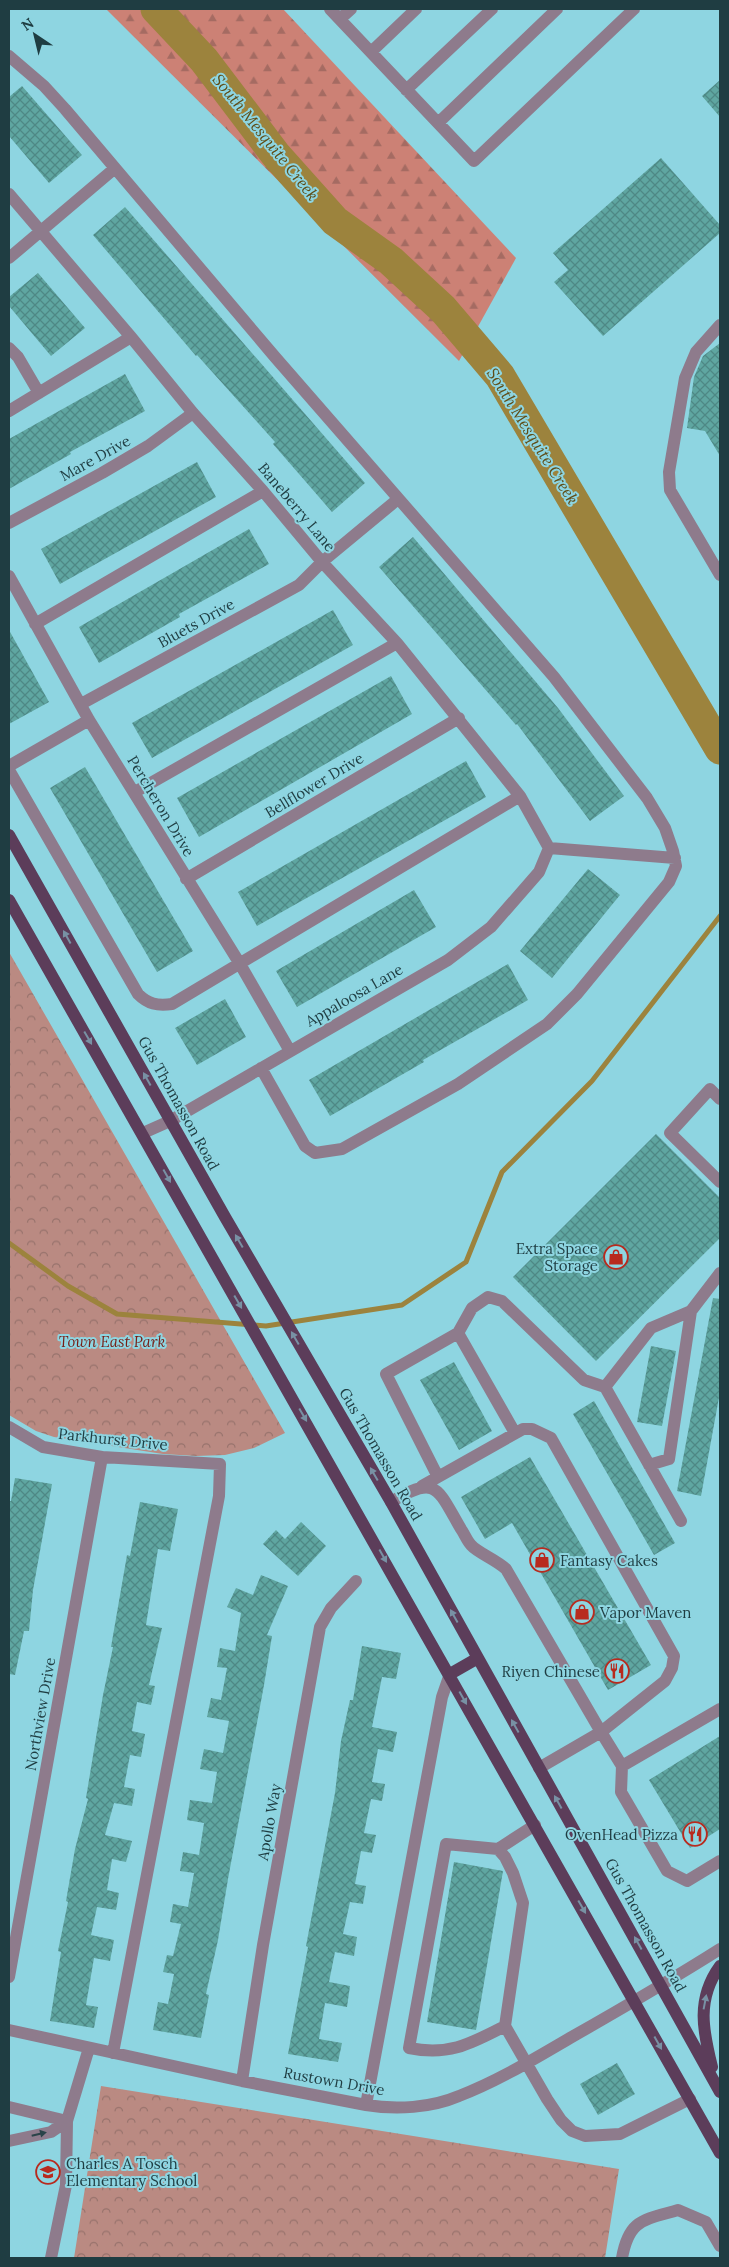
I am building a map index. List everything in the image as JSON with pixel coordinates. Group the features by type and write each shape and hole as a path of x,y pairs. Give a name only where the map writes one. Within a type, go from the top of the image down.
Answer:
{"main road":[{"name":"Gus Thomasson Road","path":"9,835 170,1121 391,1502 718,2088"},
{"path":"9,900 144,1134 213,1260 279,1372 720,2153"},
{"path":"450,1674 478,1658"},
{"path":"718,2088 703,2030 703,2012 712,1976 720,1966"}],"street":[{"path":"330,9 474,161 632,10"},
{"path":"340,19 351,9"},
{"path":"370,52 416,9"},
{"path":"406,90 492,9"},
{"path":"438,123 557,9"},
{"path":"9,56 44,86 398,499 554,677 647,798 665,828 676,866 669,882 577,994 546,1024 458,1084 342,1149 315,1153 305,1146 261,1068"},
{"path":"9,258 114,169"},
{"name":"Baneberry Lane","path":"9,194 131,337 193,414 263,491 322,562 397,644 520,796 550,848"},
{"path":"720,326 696,352 685,378 668,472 670,490 720,575"},
{"path":"9,410 131,337"},
{"path":"9,348 18,357 40,393"},
{"name":"Mare Drive","path":"9,523 125,460 193,414"},
{"path":"35,624 263,491"},
{"name":"Bluets Drive","path":"80,704 299,585 322,562 398,499"},
{"name":"Percheron Drive","path":"9,576 89,720 240,964 290,1051"},
{"path":"135,792 397,644"},
{"name":"Bellflower Drive","path":"186,879 458,718"},
{"path":"9,766 89,720"},
{"path":"9,770 138,994 147,1003 172,1004 520,796"},
{"path":"550,848 674,858"},
{"name":"Appaloosa Lane","path":"144,1134 170,1121 448,960 491,927 539,872 550,848"},
{"path":"720,1099 710,1089 670,1133 720,1182"},
{"path":"650,1465 669,1459 691,1311 720,1273"},
{"path":"438,1477 386,1374 458,1333 472,1308 488,1297 502,1301 584,1380 606,1388 681,1521"},
{"path":"606,1388 650,1328 691,1311"},
{"path":"458,1333 515,1433"},
{"name":"Parkhurst Drive","path":"9,1428 43,1447 102,1457 220,1464 219,1496 113,2053"},
{"path":"391,1502 527,1428 551,1438 674,1656 672,1668 665,1681 601,1732 539,1768"},
{"name":"Northview Drive","path":"9,1977 102,1457"},
{"path":"422,1486 432,1488 441,1494 471,1546 497,1561 506,1569 622,1766 621,1792 667,1871 687,1881 720,1861"},
{"name":"Apollo Way","path":"242,2081 263,1945 320,1627 331,1608 356,1581"},
{"path":"366,2105 442,1698 450,1674"},
{"path":"622,1766 720,1709"},
{"path":"505,2026 465,2047 446,2051 425,2051 409,2048 446,1844 498,1849 535,1825"},
{"path":"498,1849 505,1857 513,1873 523,1903 505,2026 561,2120 572,2131 585,2136 620,2134 690,2099"},
{"name":"Rustown Drive","path":"9,2030 242,2081 366,2105 378,2107 419,2106 458,2097 526,2063 662,1986 720,1949"},
{"path":"51,2258 66,2185 67,2121 89,2048"},
{"path":"9,2107 67,2121"},
{"path":"9,2141 52,2132 67,2121"},
{"path":"622,2258 625,2241 639,2222 678,2210 706,2222 720,2246"}],"green space":[{"path":"106,9 283,9 516,258 459,361"},
{"name":"Town East Park","path":"9,952 285,1433 254,1448 225,1455 163,1454 54,1437 36,1431 9,1415"},
{"path":"101,2086 619,2169 605,2258 74,2258"}],"building":[{"path":"720,80 720,117 702,96"},
{"path":"22,86 82,155 49,183 9,136 9,97"},
{"path":"661,158 720,225 720,233 603,336 554,282 568,270 553,253"},
{"path":"125,207 365,483 332,512 273,444 275,442 196,356 93,235"},
{"path":"38,273 85,328 51,356 9,306 9,297"},
{"path":"720,343 720,456 705,431 687,428 694,377 703,356"},
{"path":"125,374 145,411 70,452 71,454 9,489 9,439"},
{"path":"197,462 216,497 60,584 41,549"},
{"path":"249,529 269,564 179,614 180,617 99,663 79,627"},
{"path":"413,537 558,708 624,796 590,821 517,724 379,567"},
{"path":"333,610 353,645 152,758 132,723"},
{"path":"9,630 49,702 9,724"},
{"path":"391,676 412,714 199,837 177,798"},
{"path":"466,761 486,797 257,926 238,892"},
{"path":"85,767 193,951 157,972 50,788"},
{"path":"588,869 620,895 552,978 520,951"},
{"path":"414,890 436,927 297,1007 276,971"},
{"path":"508,964 528,1000 330,1116 309,1080"},
{"path":"225,999 246,1037 197,1065 175,1028"},
{"name":"Extra Space Storage","path":"656,1134 720,1198 720,1238 596,1361 513,1277"},
{"path":"713,1298 720,1299 720,1392 701,1496 677,1491"},
{"path":"651,1346 676,1351 662,1426 637,1422"},
{"path":"454,1362 492,1431 459,1450 420,1380"},
{"path":"594,1401 675,1543 654,1555 573,1414"},
{"path":"530,1457 651,1665 608,1690 512,1523 485,1539 461,1497"},
{"path":"15,1478 52,1484 33,1590 29,1631 24,1631 15,1675 9,1674 9,1501 11,1501"},
{"path":"140,1502 178,1509 170,1551 158,1549 146,1625 162,1628 149,1685 155,1686 151,1705 137,1702 132,1731 145,1734 141,1757 130,1755 124,1787 135,1789 132,1806 114,1803 105,1835 132,1841 126,1862 112,1859 107,1890 119,1893 116,1910 97,1907 91,1935 114,1940 110,1961 94,1958 86,2005 98,2007 94,2028 50,2021 61,1952 58,1951 68,1902 66,1901 75,1849 88,1799 86,1798 113,1647 111,1647 127,1555 130,1556"},
{"path":"301,1522 326,1546 298,1576 263,1544 276,1530 285,1539"},
{"path":"261,1575 288,1586 267,1635 272,1636 264,1685 218,1940 206,1994 209,1995 201,2038 153,2030 158,2002 168,2004 174,1974 163,1972 167,1955 173,1956 181,1924 170,1922 173,1904 188,1907 194,1873 180,1871 183,1852 199,1855 204,1823 187,1820 190,1800 212,1803 217,1772 200,1769 204,1749 223,1753 229,1721 207,1717 211,1698 221,1700 227,1668 217,1667 220,1648 235,1651 241,1613 227,1607 236,1588 253,1595"},
{"path":"362,1646 401,1653 396,1679 382,1677 372,1727 397,1732 393,1752 378,1749 372,1782 385,1784 382,1801 371,1799 364,1833 376,1835 372,1853 361,1851 355,1884 366,1886 363,1904 350,1902 343,1934 357,1937 354,1956 335,1952 329,1982 350,1986 347,2007 325,2003 319,2039 342,2043 338,2062 288,2054 335,1793 341,1741 350,1700 353,1700"},
{"path":"720,1736 720,1829 690,1848 649,1780"},
{"path":"454,1862 503,1871 476,2030 427,2022"},
{"path":"617,2063 635,2094 598,2115 580,2084"}],"waterway":[{"name":"South Mesquite Creek","path":"156,9 204,60 276,155 335,221 391,261 443,309 500,376 720,749"},
{"path":"9,1243 68,1286 117,1314 266,1326 402,1305 466,1262 502,1172 592,1081 720,916"}],"place":[{"name":"Extra Space Storage","path":"616,1257"},
{"name":"Fantasy Cakes","path":"542,1560"},
{"name":"Vapor Maven","path":"582,1612"},
{"name":"Riyen Chinese","path":"617,1671"},
{"name":"OvenHead Pizza","path":"695,1834"},
{"name":"Charles A Tosch Elementary School","path":"48,2172"}]}
